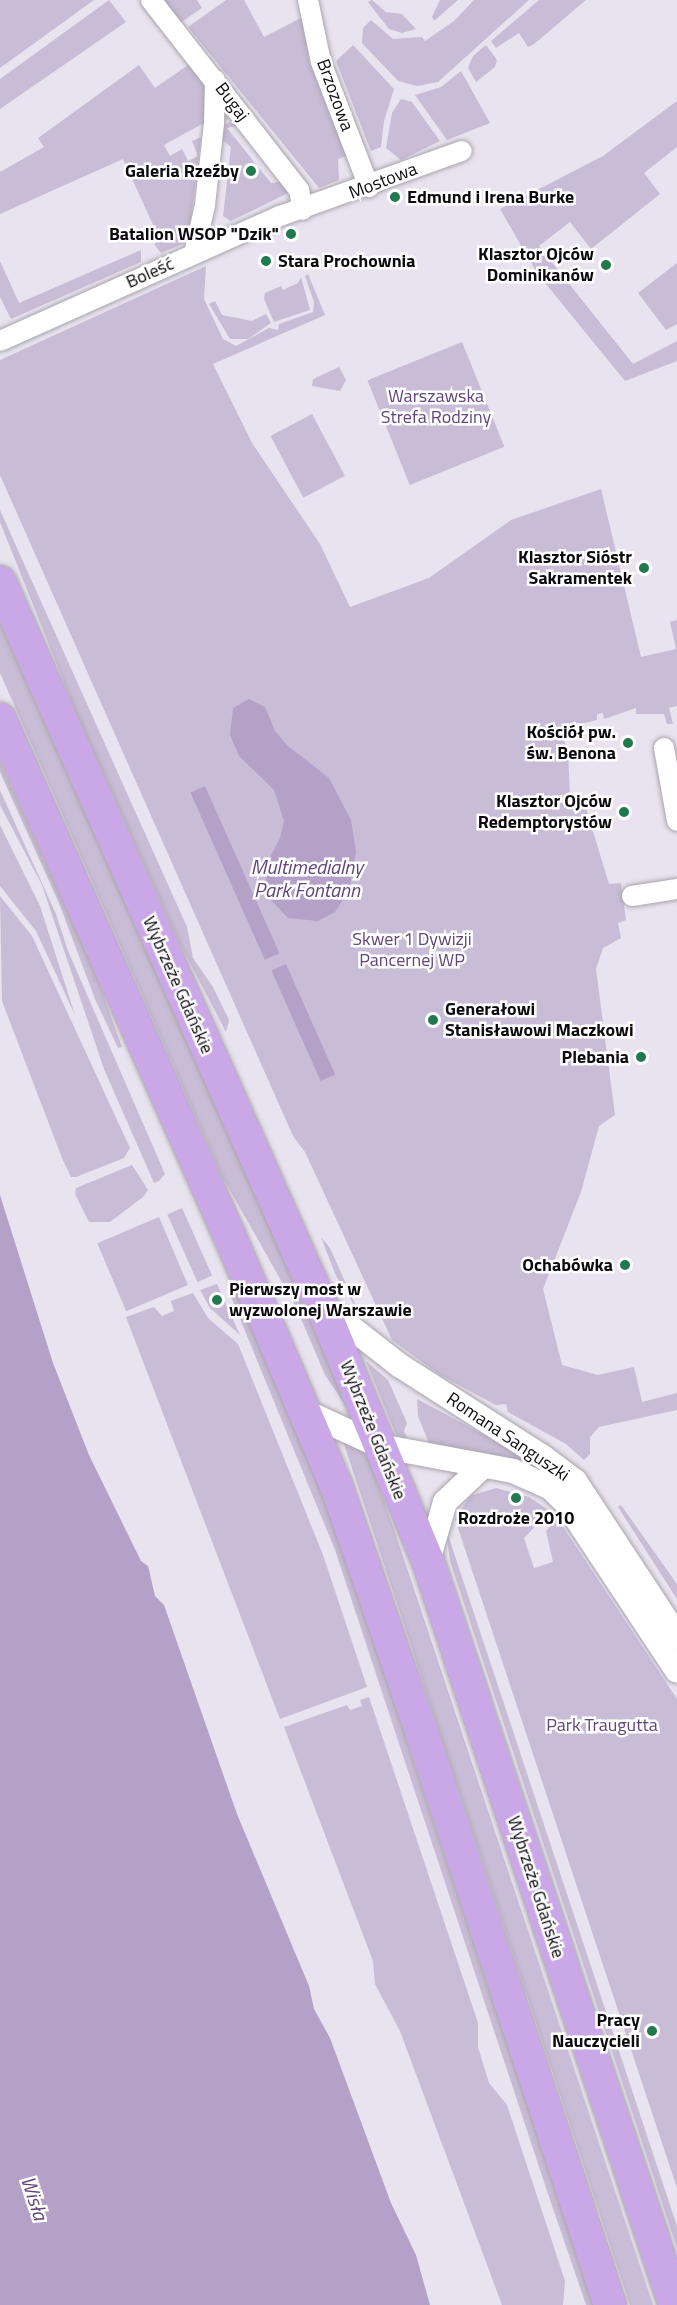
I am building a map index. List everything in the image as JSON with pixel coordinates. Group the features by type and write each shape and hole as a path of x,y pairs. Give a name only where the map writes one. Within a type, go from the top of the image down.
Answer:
{"main road":[{"name":"Wybrzeże Gdańskie","path":"0,582 321,1304 428,1561 675,2305"},
{"path":"0,720 306,1412 368,1573 610,2305"}],"street":[{"name":"Bugaj","path":"151,0 299,190 303,210"},
{"name":"Brzozowa","path":"308,0 321,62 369,188"},
{"path":"194,254 205,205 215,80"},
{"name":"Mostowa","path":"303,210 369,188 462,151"},
{"name":"Boleść","path":"0,341 194,254 303,210"},
{"path":"664,748 677,821"},
{"path":"632,896 677,889"},
{"name":"Romana Sanguszki","path":"321,1304 399,1365 543,1457 575,1481 677,1636"},
{"name":"Romana Sanguszki","path":"306,1412 380,1446 536,1479 566,1503 677,1671"},
{"path":"428,1561 445,1502 483,1467"}],"green space":[{"path":"0,0 94,0 0,68"},
{"path":"109,0 126,22 0,109 0,79"},
{"path":"161,0 197,0 202,8 180,23"},
{"path":"226,0 244,0 264,37 303,17 309,61 346,156 338,159 339,180 319,188 188,27"},
{"path":"372,0 386,12 402,14 416,29 402,33 389,29 368,2"},
{"path":"440,0 458,0 434,21 432,17"},
{"path":"474,0 529,0 438,82 417,86 398,81 362,43 363,28 371,20 393,39 422,37 425,41 454,21"},
{"path":"539,0 586,0 534,44 528,47 519,33 496,48 491,41"},
{"path":"353,45 394,89 384,121 381,147 371,151 336,61"},
{"path":"486,45 497,60 495,67 476,82 468,68 473,56"},
{"path":"191,63 206,85 204,123 164,145 170,156 182,149 188,161 198,156 192,141 201,137 188,242 161,253 154,244 160,240 123,159 0,214 0,172 44,147 38,138 139,65 155,88"},
{"path":"461,71 490,123 447,140 415,95 441,87"},
{"path":"401,99 412,102 440,141 401,160 386,148 392,113"},
{"path":"677,101 677,147 644,173 660,194 591,249 570,222 539,246 633,364 677,341 677,361 625,381 537,273 500,209 603,156"},
{"path":"232,121 241,125 227,128 271,183 286,181 292,191 231,221 223,216 231,147 219,137 222,126"},
{"path":"141,250 141,262 11,319 0,297 0,261 19,303"},
{"path":"677,263 677,324 666,330 638,293"},
{"name":"Skwer 1 Dywizji Pancernej WP","path":"206,266 204,299 223,339 236,346 269,328 278,330 279,324 313,312 314,302 305,276 308,274 325,315 213,364 252,443 320,544 350,607 429,578 511,520 601,489 641,657 676,649 670,622 677,620 677,706 669,708 673,724 667,724 664,714 636,714 636,708 604,719 603,713 597,714 597,720 559,729 568,750 570,798 585,805 609,884 621,883 626,920 618,923 621,938 603,948 596,969 615,1115 599,1126 581,1192 543,1289 562,1365 598,1375 634,1367 642,1402 677,1393 677,1410 599,1427 590,1437 590,1454 584,1460 566,1444 508,1412 506,1404 496,1405 440,1375 392,1340 305,1152 293,1136 0,475 0,360"},
{"path":"301,277 310,310 274,322 264,299 265,293 281,286 283,290 298,283"},
{"path":"215,301 222,315 252,321 266,314 271,323 248,339 230,339 209,304"},
{"name":"Warszawska Strefa Rodziny","path":"462,342 504,447 410,485 367,380"},
{"path":"339,367 346,380 340,391 312,386 313,379"},
{"path":"312,414 345,476 303,498 271,436"},
{"path":"0,510 187,927 193,958 213,987 229,1020 226,1032 181,946 73,705 0,522"},
{"path":"0,623 302,1300 348,1409 325,1375 296,1307 223,1178 0,673"},
{"path":"0,762 98,980 122,1047 118,1048 95,999 59,903 0,772"},
{"path":"0,790 56,914 68,951 165,1174 154,1183 104,1069 42,885 0,805"},
{"path":"0,825 40,906 75,1015 36,931 0,886"},
{"path":"0,896 32,936 130,1148 124,1158 76,1177 71,1177 62,1158 2,1001"},
{"path":"132,1165 148,1190 143,1197 110,1222 89,1222 75,1194 76,1188"},
{"path":"182,1208 212,1276 197,1282 167,1215"},
{"path":"159,1217 188,1285 126,1311 97,1243"},
{"path":"321,1237 330,1248 358,1311 336,1276"},
{"path":"217,1284 240,1335 210,1308 200,1290"},
{"path":"193,1293 208,1318 238,1344 323,1555 367,1687 280,1719 126,1317 154,1307 162,1316 174,1311 171,1301"},
{"path":"238,1294 320,1489 359,1596 593,2305 586,2305 548,2194 335,1550 231,1297"},
{"path":"366,1361 388,1380 407,1423 404,1431 408,1440 396,1435"},
{"path":"417,1399 545,1467 677,1647 677,1654 543,1471 520,1460 430,1446 418,1416"},
{"path":"341,1435 365,1449 394,1529 653,2305 630,2305"},
{"name":"Park Traugutta","path":"496,1488 529,1497 550,1511 524,1538 534,1568 553,1562 546,1531 557,1519 677,1699 677,2188 455,1519 470,1496"},
{"path":"621,1505 677,1584 677,1599 618,1507"},
{"path":"446,1529 677,2226 677,2248 450,1561"},
{"path":"369,1697 478,2023 478,2047 489,2083 507,2105 565,2281 563,2305 502,2305 400,2031 375,1984 373,1961 284,1727 347,1705 350,1710 362,1706 360,1700"}],"water":[{"name":"Multimedialny Park Fontann","path":"249,699 265,707 275,731 288,746 329,778 351,820 356,852 349,891 335,912 318,921 288,918 267,896 265,867 280,838 284,821 274,790 239,756 230,735 233,708"},
{"path":"205,786 279,953 265,960 190,793"},
{"path":"286,964 335,1075 321,1081 271,971"},
{"name":"Wisła","path":"0,1195 53,1363 89,1455 141,1561 148,1566 155,1596 164,1605 237,1814 309,1986 314,2009 330,2038 391,2203 416,2255 430,2305 0,2305"}],"place":[{"name":"Galeria Rzeźby","path":"251,171"},
{"name":"Edmund i Irena Burke","path":"395,197"},
{"name":"Batalion WSOP \"Dzik\"","path":"291,234"},
{"name":"Stara Prochownia","path":"266,261"},
{"name":"Klasztor Ojców Dominikanów","path":"606,265"},
{"name":"Klasztor Sióstr Sakramentek","path":"644,568"},
{"name":"Kościół pw. św. Benona","path":"628,743"},
{"name":"Klasztor Ojców Redemptorystów","path":"624,812"},
{"name":"Generałowi Stanisławowi Maczkowi","path":"433,1020"},
{"name":"Plebania","path":"641,1057"},
{"name":"Ochabówka","path":"625,1265"},
{"name":"Pierwszy most w wyzwolonej Warszawie","path":"217,1300"},
{"name":"Rozdroże 2010","path":"516,1498"},
{"name":"Pracy Nauczycieli","path":"652,2031"}]}
